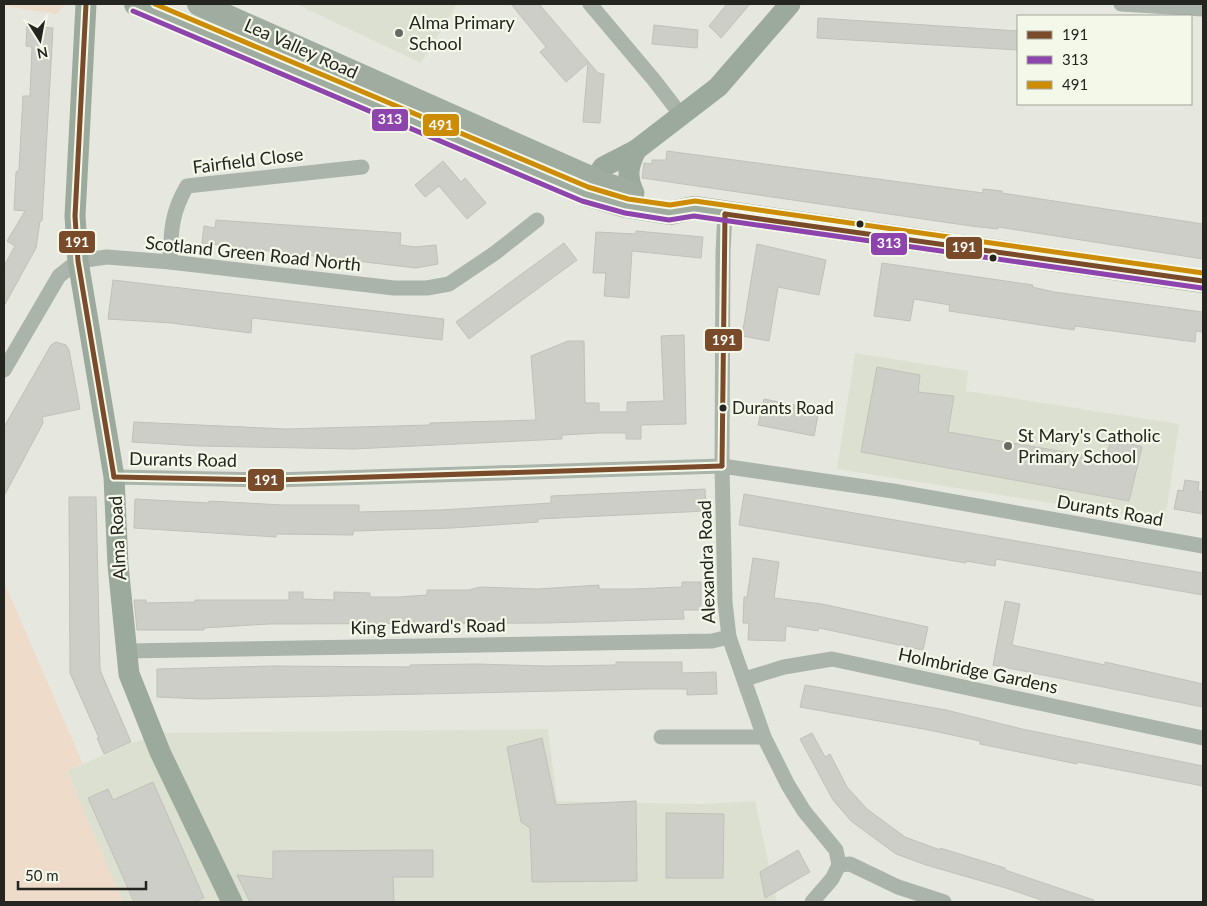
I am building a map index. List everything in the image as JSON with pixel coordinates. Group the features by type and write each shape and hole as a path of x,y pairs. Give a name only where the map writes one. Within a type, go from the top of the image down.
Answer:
{"main road":[{"name":"Lea Valley Road","path":"136,4 585,194 630,200"},
{"name":"Lea Valley Road","path":"199,4 595,179 592,184 593,189 670,213 694,208 725,214"},
{"path":"725,214 1203,281"}],"street":[{"name":"Alma Road","path":"86,4 75,216 78,261 114,477 118,565 129,674 135,694 160,752 232,902"},
{"path":"590,4 681,115"},
{"path":"595,179 603,167 636,150 728,77 790,4"},
{"path":"1121,4 1203,9"},
{"path":"630,200 629,164 636,150"},
{"name":"Fairfield Close","path":"170,262 171,223 178,201 187,186 362,168"},
{"name":"Alexandra Road","path":"725,214 723,252 722,466 725,602 729,638 764,737 804,811 836,850 839,865"},
{"name":"Scotland Green Road North","path":"78,261 107,257 170,262 394,288 427,288 449,284 537,220"},
{"path":"4,370 59,276 78,261"},
{"name":"Durants Road","path":"114,477 274,480 722,466 893,491 1203,546"},
{"name":"King Edward's Road","path":"127,651 712,641 729,638"},
{"name":"Holmbridge Gardens","path":"745,679 784,667 832,660 1203,738"},
{"path":"661,736 764,737"},
{"path":"812,902 832,879 839,865 850,864 898,887 944,902"}],"shaded area":[{"path":"4,4 66,4 56,14 4,6"},
{"name":"Alma Primary School","path":"296,4 457,4 421,63"},
{"name":"St Mary's Catholic Primary School","path":"855,353 968,371 966,391 1179,424 1165,521 837,469"},
{"path":"4,582 83,764 67,771 123,902 4,902"},
{"path":"548,729 557,801 700,804 755,801 777,902 123,902 67,771 132,743 162,733"}],"building":[{"path":"511,4 539,4 598,73 604,74 600,123 583,122 588,63 566,82 540,52 546,47"},
{"path":"727,4 750,4 721,38 709,26"},
{"path":"818,18 1017,31 1017,50 817,38"},
{"path":"654,25 698,30 697,48 652,44"},
{"path":"27,26 53,28 42,221 40,221 36,248 4,306 4,266 15,246 7,241 25,211 14,210 16,172 19,170 23,96 30,96 32,47 26,46"},
{"path":"667,151 983,193 983,189 1002,191 1002,193 1203,224 1203,259 998,227 998,229 971,226 642,178 644,163 652,164 652,160 666,160"},
{"path":"443,161 461,182 465,178 486,203 467,219 439,186 425,197 415,185"},
{"path":"216,220 401,233 400,245 415,247 436,245 438,264 416,268 202,243 204,226 215,228"},
{"path":"636,231 703,237 701,258 632,251 629,298 604,296 606,273 593,273 596,232 636,234"},
{"path":"564,243 577,260 469,339 456,322"},
{"path":"757,244 826,260 819,295 778,287 769,341 742,336"},
{"path":"882,263 1033,285 1032,287 1054,292 1203,312 1203,332 1196,331 1195,342 1075,326 1074,330 949,311 950,305 914,299 910,321 874,316"},
{"path":"113,280 444,319 442,340 252,318 251,333 171,323 108,319"},
{"path":"684,335 686,424 641,425 641,439 626,439 626,433 599,433 562,435 562,439 353,449 199,446 132,442 134,422 287,429 536,420 531,356 568,341 584,341 585,403 599,403 599,412 627,412 627,402 664,401 661,336"},
{"path":"56,342 66,345 69,350 80,409 42,417 43,423 4,496 4,427 51,345"},
{"path":"877,367 920,375 918,392 954,396 948,432 1106,459 1111,439 1142,447 1129,501 861,452"},
{"path":"764,399 819,410 814,436 758,425"},
{"path":"1185,480 1199,482 1198,491 1203,492 1203,514 1174,509 1178,490 1183,491"},
{"path":"705,489 706,511 538,519 538,522 452,528 353,531 353,535 276,534 276,537 134,528 135,499 283,505 359,505 359,512 441,510 551,503 551,496"},
{"path":"744,494 1203,573 1203,595 996,559 995,566 966,561 966,563 739,525"},
{"path":"69,497 96,497 100,670 131,742 104,754 97,738 99,738 70,673"},
{"path":"753,558 779,562 774,598 822,604 928,627 923,650 819,628 818,631 786,626 785,641 748,640 749,623 743,623 744,597 747,597"},
{"path":"682,582 701,582 701,610 683,610 684,619 546,623 269,624 204,628 204,630 137,630 134,600 146,600 146,603 195,602 195,600 289,600 289,592 303,592 303,599 334,600 334,592 370,593 370,597 399,597 427,595 427,590 469,590 480,587 538,589 599,585 599,589 633,589 682,587"},
{"path":"1005,601 1020,604 1012,645 1105,665 1105,662 1203,684 1203,707 993,665"},
{"path":"616,662 682,662 682,673 716,672 717,694 687,695 687,689 647,689 201,699 157,697 157,669 272,666 410,667 410,665 477,664 545,666 616,665"},
{"path":"805,685 946,710 1022,729 1203,766 1203,786 1078,762 1077,764 980,744 980,741 929,730 800,707"},
{"path":"812,733 825,757 830,754 847,787 867,809 905,837 940,850 940,848 1005,868 1005,870 1094,900 1093,902 1041,902 1041,900 1006,888 926,865 896,854 851,821 833,800 800,739"},
{"path":"542,738 556,805 636,801 637,881 532,882 530,828 521,822 507,747"},
{"path":"153,782 204,898 193,902 134,902 88,798 108,789 113,800"},
{"path":"666,813 724,814 723,878 666,878"},
{"path":"433,850 433,877 393,877 394,902 250,902 237,875 273,879 273,851"},
{"path":"798,850 810,872 765,898 760,872"}],"transit line":[{"name":"191","path":"86,4 75,216 78,261 114,477"},
{"name":"491","path":"155,4 588,187 628,199 670,205 695,201 1203,273"},
{"name":"313","path":"133,11 582,201 625,213 669,220 694,216 1202,288"},
{"name":"191","path":"725,214 1203,281"},
{"name":"191","path":"722,466 725,214"},
{"name":"191","path":"114,477 274,480 722,466"}],"place":[{"name":"Alma Primary School","path":"399,33"},
{"name":"Durants Road","path":"723,408"},
{"name":"St Mary's Catholic Primary School","path":"1008,446"}]}
